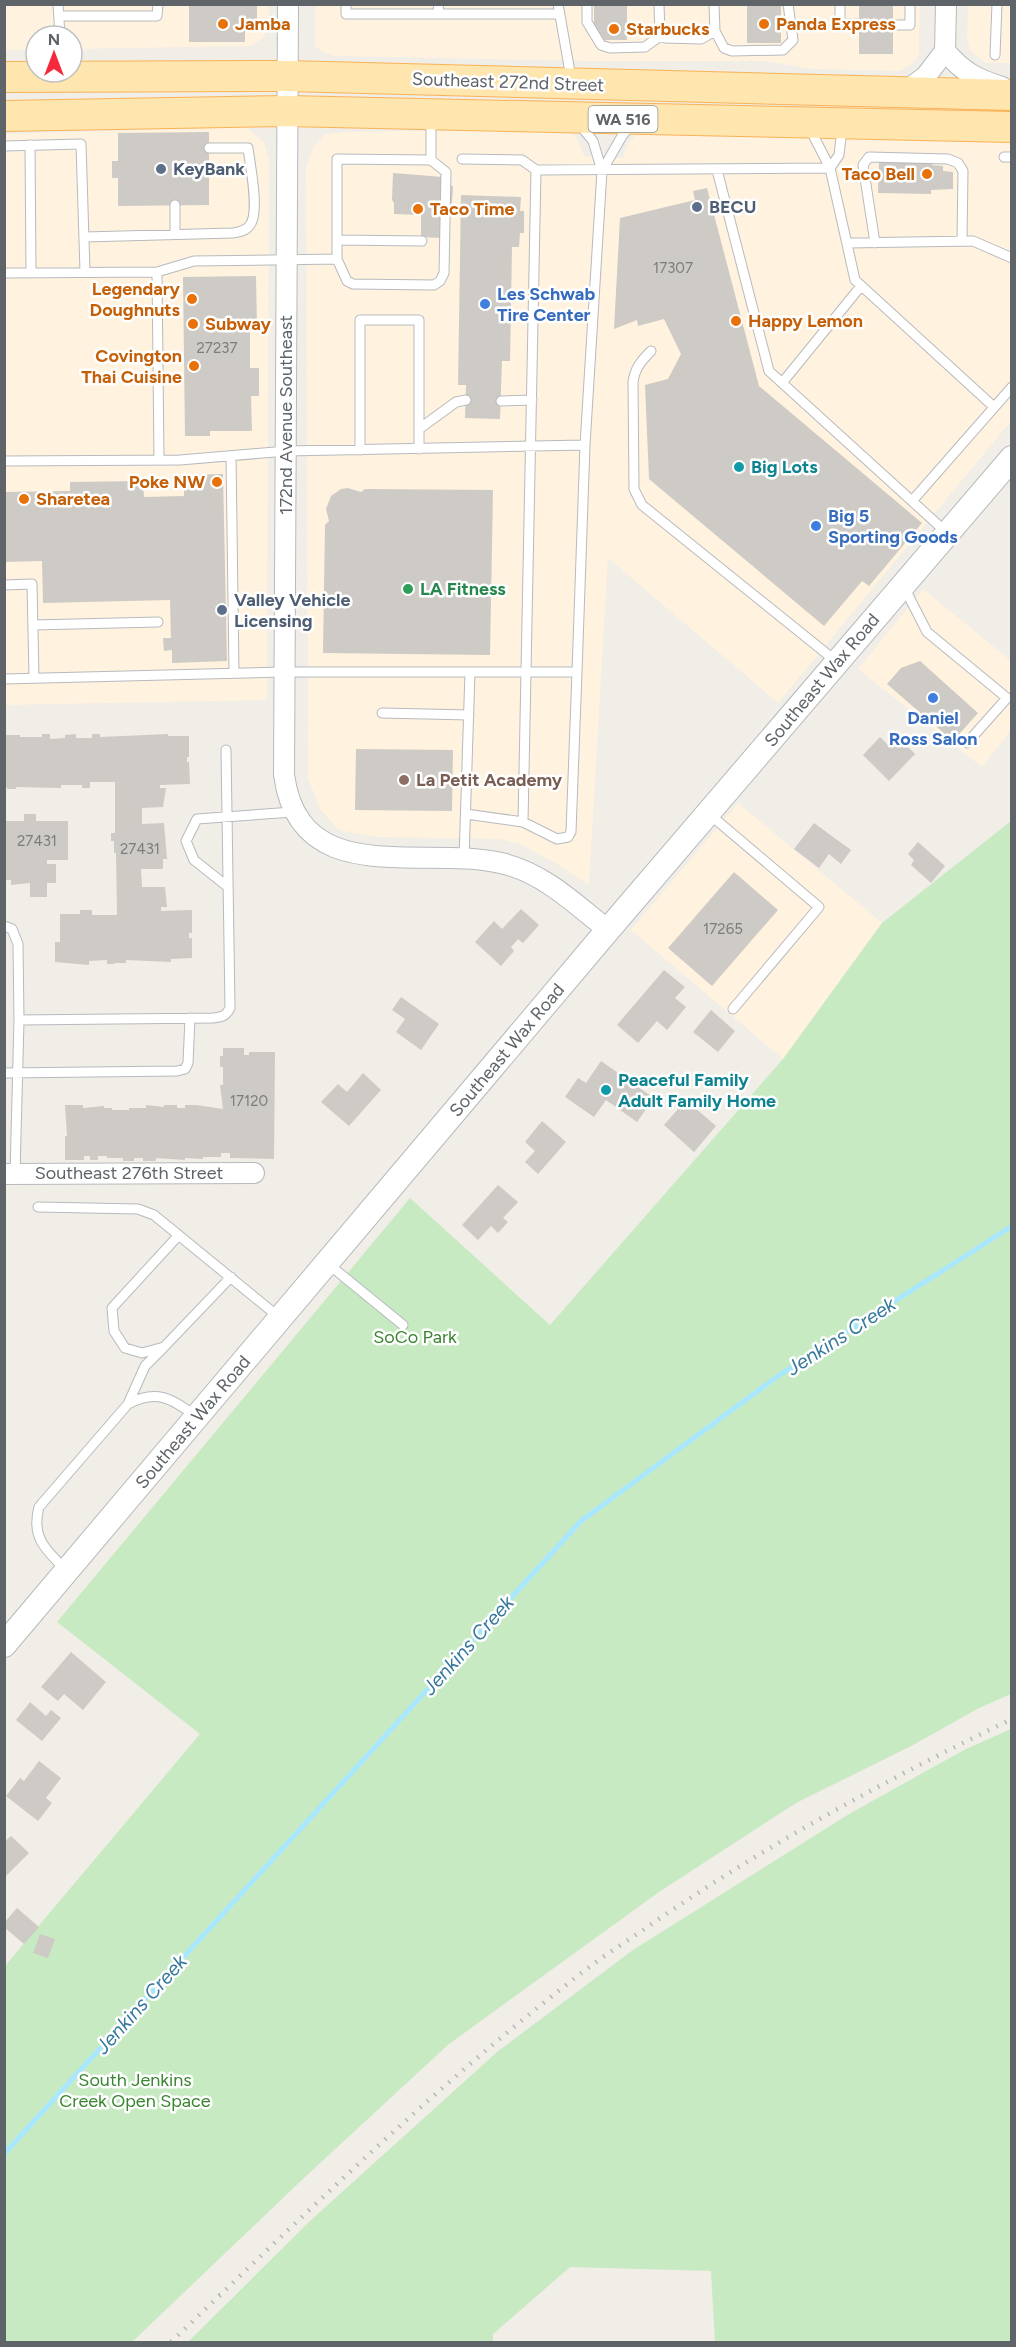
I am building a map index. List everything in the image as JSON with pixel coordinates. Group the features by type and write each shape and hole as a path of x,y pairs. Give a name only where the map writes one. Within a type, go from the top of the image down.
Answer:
{"main road":[{"name":"Southeast 272nd Street","path":"84,74 287,76 1011,95"},
{"name":"Southeast 272nd Street","path":"4,77 24,76"},
{"name":"Southeast 272nd Street","path":"4,116 287,111 1011,127"}],"street":[{"name":"172nd Avenue Southeast","path":"288,4 284,775 286,794 296,817"},
{"path":"903,93 926,76 945,51 946,4"},
{"path":"945,51 960,68 979,80 1011,90"},
{"name":"Southeast Wax Road","path":"4,1645 608,930 1011,458"},
{"path":"296,817 332,847 353,854 464,858 503,864 532,873 608,930"},
{"name":"Southeast 276th Street","path":"10,1174 254,1173"}],"lane":[{"path":"58,4 59,24"},
{"path":"59,16 158,16 158,4"},
{"path":"346,4 346,14 438,9 559,9 572,84"},
{"path":"587,4 587,22 601,45 610,48 645,47 660,36"},
{"path":"659,4 660,36"},
{"path":"714,4 715,31 724,48 732,51 783,50 794,39 788,4"},
{"path":"840,4 840,24 859,24"},
{"path":"893,25 910,25 910,4"},
{"path":"996,55 997,4"},
{"path":"660,36 701,39 715,31"},
{"path":"431,115 431,160"},
{"path":"466,814 523,822 557,839 568,837 571,832 585,445 602,171 594,141 574,118"},
{"path":"602,171 622,136 637,119"},
{"path":"807,123 830,168 855,280 994,407"},
{"path":"830,168 839,155 842,124"},
{"path":"4,146 81,144 85,272"},
{"path":"30,145 31,272"},
{"path":"84,237 233,233 245,230 252,224 254,205 248,148 209,148"},
{"path":"875,243 862,165 869,157 948,159 958,163 963,171 963,242"},
{"path":"338,159 431,160 446,172 444,273 440,281 434,285 353,284 347,281 337,260 338,159"},
{"path":"462,159 522,160 536,170 830,168"},
{"path":"523,822 536,170"},
{"path":"717,170 769,371 947,533"},
{"path":"175,205 175,234"},
{"path":"337,240 422,241"},
{"path":"847,243 973,241 1011,258"},
{"path":"4,273 157,272 194,261 337,260"},
{"path":"157,272 159,460"},
{"path":"782,383 861,286"},
{"path":"360,450 360,320 419,320 418,449"},
{"path":"651,351 634,374 634,489 637,497 642,505 837,662"},
{"path":"912,501 1011,387"},
{"path":"418,429 456,402 466,400"},
{"path":"501,401 532,400"},
{"path":"4,461 159,460 287,451 531,448 585,445"},
{"path":"231,456 234,673"},
{"path":"4,585 32,584 34,678"},
{"path":"903,585 927,632 1007,698 967,743"},
{"path":"33,625 158,622"},
{"path":"4,679 284,672 577,672"},
{"path":"464,858 470,672"},
{"path":"382,713 469,715"},
{"path":"19,1020 190,1018 222,1017 227,1014 230,1008 226,750"},
{"path":"708,813 819,907 733,1009"},
{"path":"228,887 194,860 186,841 197,819 227,815 296,817"},
{"path":"4,926 12,929 18,944 19,1020 10,1174"},
{"path":"4,1073 177,1071 185,1069 188,1063 190,1018"},
{"path":"38,1207 138,1209 154,1215 280,1318"},
{"path":"164,1347 142,1353 125,1348 114,1331 112,1308 178,1236"},
{"path":"327,1263 403,1325"},
{"path":"67,1571 43,1547 38,1535 36,1518 39,1507 128,1404 146,1366 231,1277"},
{"path":"128,1404 142,1396 159,1396 174,1400 197,1417"}],"shaded area":[{"path":"4,5 269,5 269,25 264,37 252,46 84,49 84,24 24,24 24,49 5,50"},
{"path":"315,5 920,5 919,54 913,63 900,71 812,69 766,61 590,61 334,56 315,46"},
{"path":"968,5 1011,5 1011,63 986,63 970,51 967,38"},
{"path":"246,127 264,142 269,161 267,700 5,705 4,134"},
{"path":"565,129 577,138 584,156 623,158 628,143 636,135 1011,142 1011,421 778,703 608,558 589,885 520,844 499,839 378,837 339,830 320,809 308,778 306,168 313,147 326,134 345,132"},
{"path":"923,589 1011,661 1011,730 982,767 858,669"},
{"path":"738,803 882,923 783,1059 631,930"}],"green space":[{"path":"1011,821 1011,1694 979,1708 913,1745 796,1803 659,1892 449,2044 132,2342 5,2342 5,1966 200,1734 57,1622 410,1198 550,1325 783,1059 882,923"},
{"path":"1011,1729 1011,2342 715,2342 711,2271 570,2267 493,2334 493,2342 188,2342 310,2221 497,2052 633,1950 849,1814 964,1750"}],"building":[{"path":"594,4 627,4 627,40 604,40 594,24"},
{"name":"Panda Express","path":"747,4 781,4 781,43 747,43"},
{"path":"859,4 893,4 893,54 859,54"},
{"path":"189,5 257,6 257,32 245,32 245,42 189,42"},
{"name":"KeyBank","path":"209,132 209,205 118,206 118,178 112,178 112,161 118,161 118,133"},
{"path":"879,161 932,163 932,165 943,166 943,171 953,172 953,189 931,190 931,194 878,193"},
{"name":"Taco Time","path":"393,173 443,177 443,185 453,186 452,203 442,203 441,238 421,237 421,215 394,214"},
{"path":"707,188 759,386 922,523 869,586 862,581 824,626 649,479 645,385 668,379 681,354 664,319 638,326 637,320 614,329 620,218 695,200 693,191"},
{"name":"Les Schwab Tire Center","path":"461,195 521,197 520,211 524,211 524,233 520,233 519,247 512,247 510,361 502,361 500,419 465,418 466,385 458,385"},
{"path":"256,276 257,328 250,328 250,368 259,368 259,396 251,396 252,431 210,431 210,436 185,436 183,277"},
{"path":"223,474 227,661 172,663 172,650 164,651 163,638 171,638 170,600 43,603 42,561 4,562 4,492 70,491 70,482 143,481 144,497 184,496 184,475"},
{"name":"LA Fitness","path":"348,488 361,492 365,489 493,490 490,655 323,653 325,525 329,521 326,509 331,496 341,489"},
{"name":"Daniel Ross Salon","path":"920,661 978,713 953,741 887,684 901,668"},
{"path":"42,734 50,734 50,739 65,738 65,735 76,734 76,738 92,738 92,734 100,734 100,737 168,734 168,736 189,736 187,762 189,762 190,784 160,785 160,788 166,788 163,807 142,808 142,824 164,823 167,859 163,859 163,869 141,869 142,887 165,887 167,907 161,907 161,911 192,910 192,933 189,933 189,938 192,938 192,958 171,959 171,962 126,960 126,963 114,964 107,964 107,960 89,961 89,965 55,962 55,942 60,942 60,914 80,914 80,910 92,910 92,915 117,915 116,853 114,853 114,841 111,841 111,833 115,833 115,782 90,782 90,788 82,788 82,785 61,785 61,788 16,787 16,789 7,789 4,787 4,735 42,737"},
{"path":"880,737 889,746 898,737 915,754 889,781 863,755"},
{"name":"La Petit Academy","path":"356,749 453,750 452,811 355,810"},
{"path":"24,814 36,814 36,821 68,821 68,860 47,860 47,864 56,864 56,883 47,883 47,897 30,897 30,883 11,885 11,880 6,880 6,821 24,821"},
{"path":"814,823 851,850 841,864 829,854 819,868 794,849"},
{"path":"918,842 945,866 931,883 911,865 914,860 908,854"},
{"path":"734,872 778,910 712,986 668,948"},
{"path":"521,909 539,925 523,943 518,939 511,947 514,951 501,966 475,942 494,921 502,929"},
{"path":"664,970 685,987 675,998 686,1007 667,1030 657,1021 638,1043 617,1025"},
{"path":"401,997 439,1024 421,1050 396,1032 405,1019 392,1010"},
{"path":"711,1010 735,1031 718,1052 693,1032"},
{"path":"223,1048 244,1048 244,1055 249,1055 249,1052 275,1052 274,1159 230,1158 230,1153 221,1153 221,1157 185,1158 185,1160 156,1158 156,1161 143,1161 143,1158 134,1158 134,1161 123,1161 123,1158 98,1156 98,1160 90,1160 90,1156 84,1156 84,1160 65,1160 65,1136 67,1136 65,1105 83,1105 83,1108 104,1106 112,1110 146,1108 146,1105 164,1107 164,1105 177,1105 177,1108 185,1108 185,1105 196,1105 223,1109 220,1085 223,1085 223,1067 220,1067 220,1056 223,1056"},
{"name":"Peaceful Family Adult Family Home","path":"601,1061 654,1098 637,1122 606,1100 594,1117 565,1097 578,1078 586,1083"},
{"path":"363,1073 381,1090 349,1126 321,1102 338,1084 347,1092"},
{"path":"686,1100 716,1126 694,1152 664,1125"},
{"path":"542,1121 566,1142 538,1174 525,1162 535,1151 525,1142"},
{"path":"498,1185 518,1202 503,1218 508,1222 498,1233 491,1226 478,1240 462,1225"},
{"path":"71,1652 106,1682 83,1710 64,1694 58,1701 41,1687"},
{"path":"30,1702 46,1716 51,1710 61,1718 42,1741 16,1720"},
{"path":"39,1761 61,1778 46,1798 52,1803 38,1821 6,1796 20,1778 24,1781"},
{"path":"11,1836 29,1853 4,1878 4,1842"},
{"path":"17,1908 39,1927 24,1944 4,1927 4,1923"},
{"path":"40,1934 55,1939 48,1958 33,1953"}],"waterway":[{"name":"Jenkins Creek","path":"4,2154 581,1521 778,1376 1012,1226"}],"railway":[{"path":"171,2342 426,2102 479,2056 596,1962 696,1894 784,1840 919,1765 1012,1719"}],"place":[{"name":"Jamba","path":"223,24"},
{"name":"Panda Express","path":"764,24"},
{"name":"Starbucks","path":"614,29"},
{"name":"KeyBank","path":"161,169"},
{"name":"Taco Bell","path":"927,174"},
{"name":"BECU","path":"697,207"},
{"name":"Taco Time","path":"418,209"},
{"name":"Legendary Doughnuts","path":"192,299"},
{"name":"Les Schwab Tire Center","path":"485,304"},
{"name":"Happy Lemon","path":"736,321"},
{"name":"Subway","path":"193,324"},
{"name":"Covington Thai Cuisine","path":"194,366"},
{"name":"Big Lots","path":"739,467"},
{"name":"Poke NW","path":"217,482"},
{"name":"Sharetea","path":"24,499"},
{"name":"Big 5 Sporting Goods","path":"816,526"},
{"name":"LA Fitness","path":"408,589"},
{"name":"Valley Vehicle Licensing","path":"222,610"},
{"name":"Daniel Ross Salon","path":"933,698"},
{"name":"La Petit Academy","path":"404,780"},
{"name":"Peaceful Family Adult Family Home","path":"606,1090"}],"park label":[{"name":"SoCo Park","path":"415,1337"},
{"name":"South Jenkins Creek Open Space","path":"135,2090"}]}
